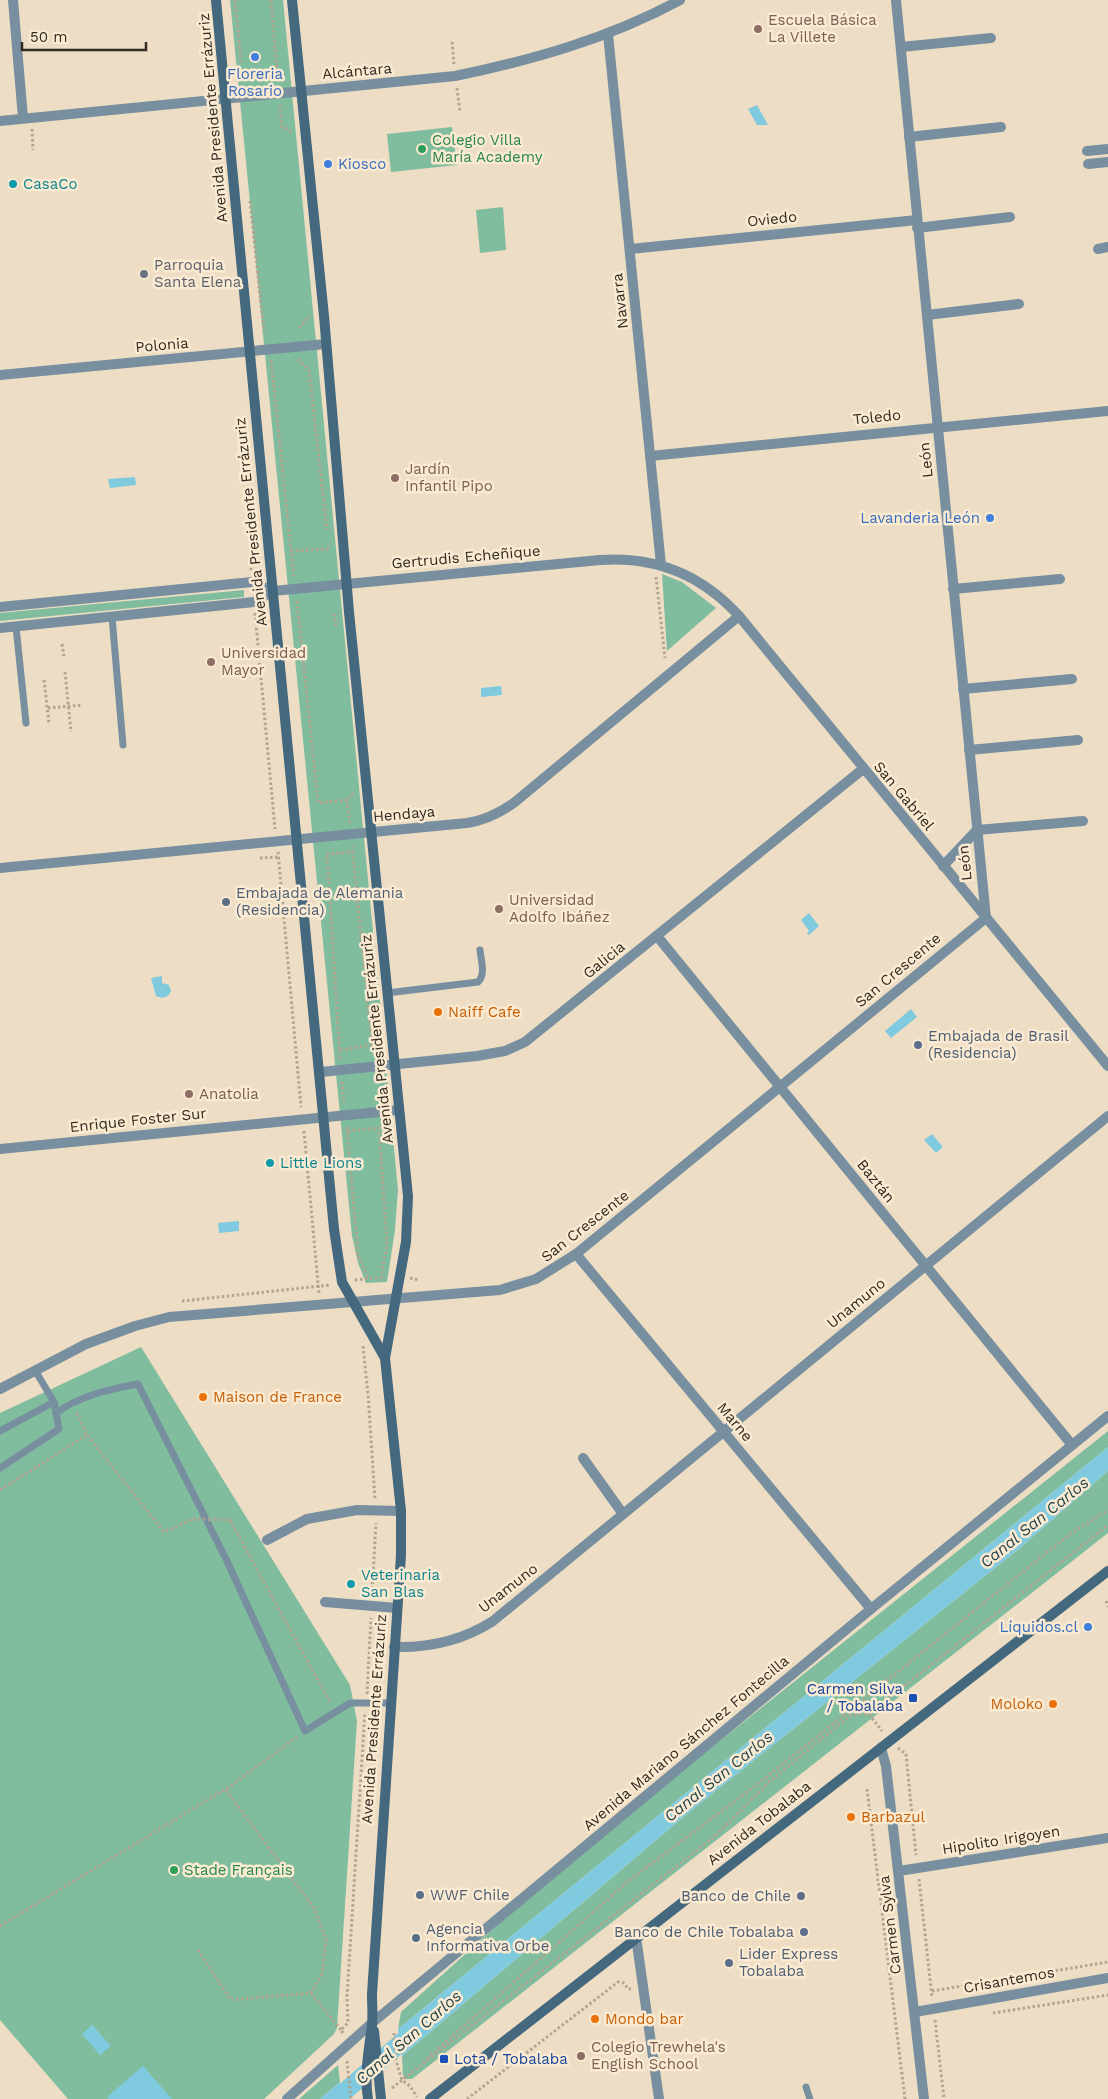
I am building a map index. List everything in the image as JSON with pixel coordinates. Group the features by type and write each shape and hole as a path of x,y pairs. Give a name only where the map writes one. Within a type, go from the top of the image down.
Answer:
{"main road":[{"name":"Avenida Presidente Errázuriz","path":"216,0 321,1072 334,1229 342,1282 385,1358"},
{"name":"Avenida Presidente Errázuriz","path":"292,0 326,344 346,583 408,1196 406,1242 385,1358 401,1511 397,1608 372,1994 372,2023"},
{"name":"Avenida Tobalaba","path":"430,2099 636,1936 882,1748 1108,1571"},
{"path":"372,2023 378,2048 382,2099"},
{"path":"368,2099 366,2086 367,2058 372,2023"}],"street":[{"path":"13,0 23,118"},
{"name":"Alcántara","path":"0,121 421,81 464,74 530,59 608,34 680,0"},
{"name":"León","path":"896,0 986,918"},
{"name":"Navarra","path":"608,34 661,565"},
{"path":"901,47 991,38"},
{"path":"909,137 1000,128"},
{"path":"1087,151 1108,149"},
{"path":"1088,164 1108,162"},
{"name":"Oviedo","path":"630,249 1010,216"},
{"path":"927,315 1019,304"},
{"name":"Polonia","path":"0,375 326,344"},
{"name":"Toledo","path":"650,456 938,426 1108,411"},
{"name":"Gertrudis Echeñique","path":"0,628 254,602 273,591 346,583 615,559 661,565"},
{"name":"San Gabriel","path":"661,565 701,583 721,598 739,616 862,769 1108,1066"},
{"path":"953,589 1060,579"},
{"name":"Gertrudis Echeñique","path":"0,607 252,582 273,591"},
{"name":"Hendaya","path":"0,868 485,820 501,812 580,750 739,616"},
{"path":"963,689 1072,679"},
{"path":"969,750 1078,740"},
{"name":"Galicia","path":"321,1072 493,1053 525,1042 862,769"},
{"path":"943,866 977,830 1083,821"},
{"name":"San Crescente","path":"0,1389 109,1334 169,1317 500,1290 518,1286 549,1273 576,1254 986,918"},
{"name":"Baztán","path":"657,936 1072,1445"},
{"name":"Enrique Foster Sur","path":"0,1149 399,1110"},
{"name":"Unamuno","path":"394,1647 434,1646 480,1629 724,1432 1108,1116"},
{"name":"Marne","path":"576,1254 871,1609"},
{"name":"Avenida Mariano Sánchez Fontecilla","path":"287,2099 372,2023 871,1609 1108,1416"},
{"path":"583,1458 623,1514"},
{"path":"267,1540 307,1520 357,1510 401,1511"},
{"path":"325,1602 397,1608"},
{"name":"Carmen Sylva","path":"882,1748 886,1766 924,2099"},
{"name":"Hipolito Irigoyen","path":"898,1871 1108,1838"},
{"path":"636,1936 659,2099"},
{"name":"Crisantemos","path":"915,2012 1108,1978"}],"lane":[{"path":"112,617 124,745"},
{"path":"16,627 26,722"},
{"path":"387,993 478,982 482,978 480,950"},
{"path":"0,1468 59,1429 54,1402 36,1372"},
{"path":"56,1413 72,1403 112,1389 138,1384 226,1559 305,1731 350,1703 390,1703"},
{"path":"0,1431 54,1402"},
{"path":"806,2087 810,2099"}],"path":[{"path":"235,0 241,62"},
{"path":"271,0 282,126 293,132 294,142"},
{"path":"250,198 264,332"},
{"path":"299,328 313,313"},
{"path":"270,350 318,803 347,800"},
{"path":"291,551 329,548 309,370 297,358"},
{"path":"250,558 252,582"},
{"path":"656,575 665,658"},
{"path":"254,602 320,1306"},
{"path":"62,644 64,656"},
{"path":"65,672 71,732"},
{"path":"44,680 49,723"},
{"path":"48,708 84,705"},
{"path":"353,852 326,854 341,1070 358,1254 368,1278"},
{"path":"340,1050 372,1045"},
{"path":"347,1131 379,1128 387,1244 381,1277"},
{"path":"342,1282 381,1277 401,1277 419,1280"},
{"path":"341,2030 348,2023 347,1997 376,1542 372,1440 362,1345"},
{"path":"72,1403 87,1434 164,1532 194,1519 230,1520 336,1711"},
{"path":"0,1490 87,1434"},
{"path":"402,2080 631,1879 759,1783 1070,1534 1108,1510"},
{"path":"402,2080 714,1836 760,1790 851,1715 868,1714 1108,1526"},
{"path":"1106,1601 1108,1607"},
{"path":"868,1714 890,1741"},
{"path":"0,1926 225,1789 305,1731"},
{"path":"225,1789 314,1908 326,1940 322,1974 311,1993"},
{"path":"867,1789 905,2099"},
{"path":"198,1950 231,2000 311,1993"},
{"path":"944,2099 932,1991 1108,1962"},
{"path":"467,2099 618,1982 624,1983 628,1990"},
{"path":"311,1993 343,2035"},
{"path":"990,2014 1108,1995"},
{"path":"935,2023 944,2022"},
{"path":"394,2033 396,2061 402,2080 410,2086 418,2099"},
{"path":"349,2074 351,2099"}],"green space":[{"path":"230,0 283,0 398,1190 395,1230 387,1282 366,1283 358,1263 352,1236"},
{"name":"Colegio Villa María Academy","path":"452,127 457,165 391,172 387,134"},
{"path":"503,207 506,250 480,253 476,210"},
{"path":"662,574 682,582 716,608 667,651"},
{"path":"244,590 244,597 0,621 0,613"},
{"name":"Stade Français","path":"141,1347 350,1685 357,1721 337,2028 334,2034 264,2099 68,2099 0,2020 0,1413"},
{"path":"1108,1431 1108,1447 398,2029 401,2012 563,1866"},
{"path":"1108,1471 1108,1533 412,2079 406,2079 403,2075 402,2056 688,1813 1021,1547"},
{"path":"338,2065 340,2082 320,2099 299,2099"}],"water":[{"path":"757,105 768,125 757,125 748,109"},
{"path":"135,477 136,485 110,488 108,479"},
{"path":"501,686 502,695 481,697 481,688"},
{"path":"809,913 819,926 809,935 807,933 809,931 801,920"},
{"path":"162,976 162,983 169,985 171,991 168,996 162,998 156,996 151,978"},
{"path":"911,1009 917,1017 891,1038 885,1031"},
{"path":"932,1134 943,1147 936,1153 924,1140"},
{"path":"239,1221 239,1231 219,1233 218,1223"},
{"path":"1108,1447 1108,1471 1021,1547 688,1813 402,2056 398,2029"},
{"path":"92,2025 111,2046 100,2055 82,2034"},
{"path":"143,2066 172,2099 109,2099 107,2097"},
{"path":"340,2082 342,2099 320,2099"}],"waterway":[{"name":"Canal San Carlos","path":"336,2099 418,2028"}],"place":[{"name":"Escuela Básica La Villete","path":"758,29"},
{"name":"Floreria Rosario","path":"255,57"},
{"name":"Colegio Villa María Academy","path":"422,149"},
{"name":"Kiosco","path":"328,164"},
{"name":"CasaCo","path":"13,184"},
{"name":"Parroquia Santa Elena","path":"144,274"},
{"name":"Jardín Infantil Pipo","path":"395,478"},
{"name":"Lavanderia León","path":"990,518"},
{"name":"Universidad Mayor","path":"211,662"},
{"name":"Embajada de Alemania (Residencia)","path":"226,902"},
{"name":"Universidad Adolfo Ibáñez","path":"499,909"},
{"name":"Naiff Cafe","path":"438,1012"},
{"name":"Embajada de Brasil (Residencia)","path":"918,1045"},
{"name":"Anatolia","path":"189,1094"},
{"name":"Little Lions","path":"270,1163"},
{"name":"Maison de France","path":"203,1397"},
{"name":"Veterinaria San Blas","path":"351,1584"},
{"name":"Líquidos.cl","path":"1088,1627"},
{"name":"Carmen Silva / Tobalaba","path":"913,1698"},
{"name":"Moloko","path":"1053,1704"},
{"name":"Barbazul","path":"851,1817"},
{"name":"Stade Français","path":"174,1870"},
{"name":"WWF Chile","path":"420,1895"},
{"name":"Banco de Chile","path":"801,1896"},
{"name":"Banco de Chile Tobalaba","path":"804,1932"},
{"name":"Agencia Informativa Orbe","path":"416,1938"},
{"name":"Lider Express Tobalaba","path":"729,1963"},
{"name":"Mondo bar","path":"595,2019"},
{"name":"Colegio Trewhela's English School","path":"581,2056"},
{"name":"Lota / Tobalaba","path":"444,2059"}]}
